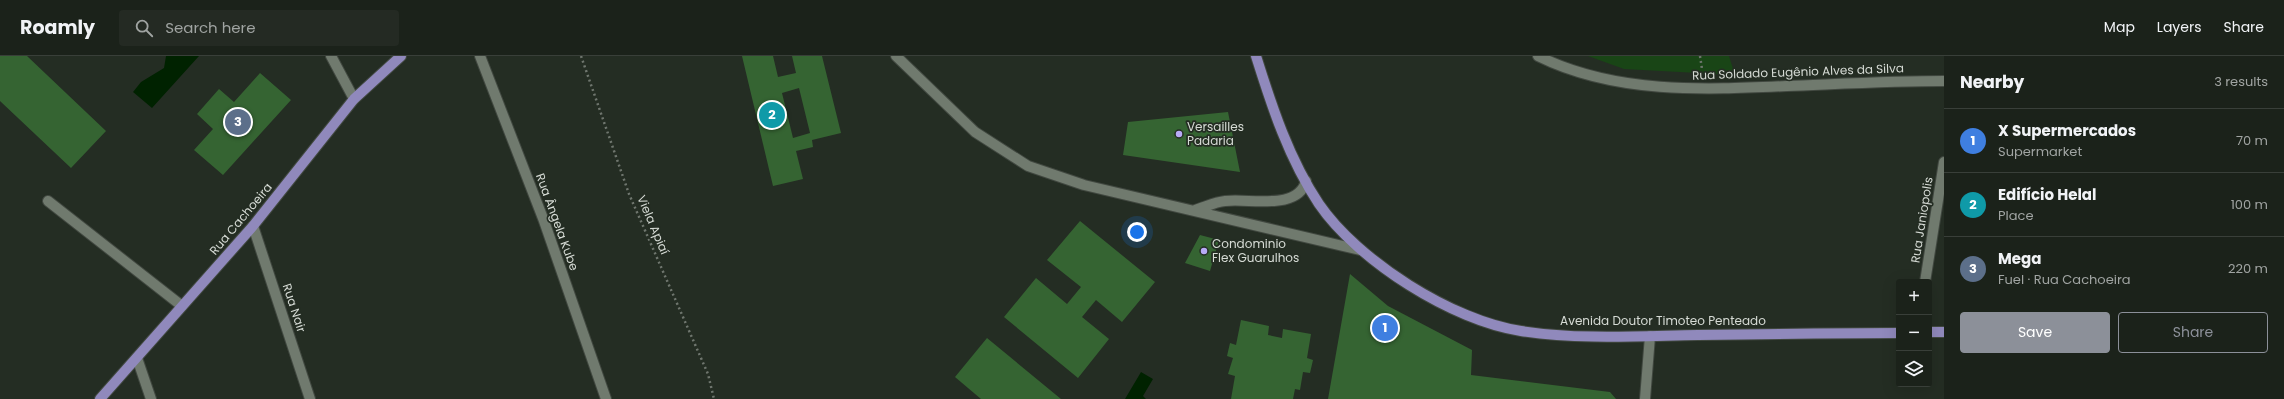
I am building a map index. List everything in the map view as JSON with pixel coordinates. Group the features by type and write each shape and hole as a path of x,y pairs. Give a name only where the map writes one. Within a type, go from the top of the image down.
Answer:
{"main road":[{"name":"Rua Cachoeira","path":"100,399 253,226 354,99 401,56"},
{"name":"Avenida Doutor Timoteo Penteado","path":"1256,56 1272,107 1296,163 1320,205 1360,250 1414,287 1467,317 1520,331 1575,335 1650,336 1896,333"},
{"path":"1932,332 1944,332"}],"street":[{"path":"331,56 354,99"},
{"name":"Rua Ângela Kube","path":"480,56 544,220 606,399"},
{"path":"896,56 974,132 1028,166 1084,185 1360,250"},
{"name":"Rua Soldado Eugênio Alves da Silva","path":"1538,56 1560,67 1614,82 1704,90 1944,81"},
{"name":"Rua Janiopolis","path":"1925,279 1944,162"},
{"path":"1195,210 1224,201 1286,201 1300,193 1306,181"},
{"path":"48,201 182,306"},
{"name":"Rua Nair","path":"253,226 310,399"},
{"path":"1645,399 1650,336"},
{"path":"137,358 151,399"}],"path":[{"name":"Viela Apiaí","path":"581,56 629,194 708,374 714,399"},
{"path":"1700,56 1703,73"}],"shaded area":[{"path":"166,56 199,56 152,108 133,92 141,82 164,68"},
{"path":"1588,56 1729,56 1735,75 1624,69"},
{"path":"1141,372 1153,379 1143,396 1146,399 1125,399"}],"building":[{"path":"0,56 27,56 106,131 71,168 0,101"},
{"path":"742,56 773,56 778,77 796,73 792,56 822,56 841,133 812,140 813,147 796,151 803,179 773,186","holes":["799,88 810,133 793,138 782,93"]},
{"path":"260,73 291,100 223,175 194,150 213,129 197,114 219,89 234,102"},
{"name":"Versailles Padaria","path":"1228,112 1240,172 1123,155 1128,122"},
{"path":"1080,221 1155,282 1122,322 1096,300 1082,317 1109,339 1078,378 1004,317 1036,278 1067,304 1081,287 1047,260"},
{"name":"Condominio Flex Guarulhos","path":"1200,235 1219,240 1210,271 1185,263"},
{"path":"1350,274 1388,306 1472,350 1471,375 1610,392 1616,399 1328,399"},
{"path":"1241,320 1269,326 1268,335 1282,338 1283,329 1311,334 1307,358 1313,360 1310,373 1303,372 1300,390 1295,389 1293,399 1231,399 1235,376 1228,374 1233,358 1227,356 1230,343 1236,345"},
{"path":"987,338 1061,399 981,399 955,377"}],"place":[{"name":"Edifício Helal","path":"772,115"},
{"name":"Mega","path":"238,122"},
{"name":"Versailles Padaria","path":"1179,134"},
{"name":"Condominio Flex Guarulhos","path":"1204,251"},
{"name":"X Supermercados","path":"1385,328"}]}
